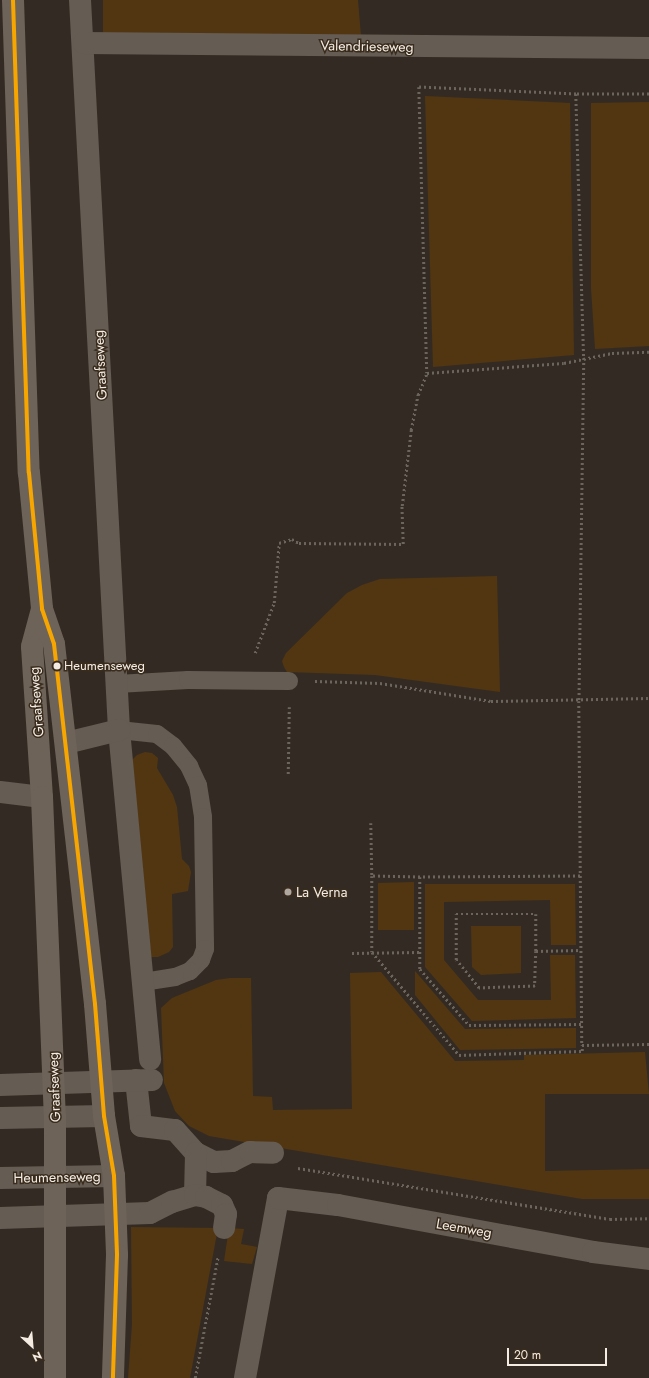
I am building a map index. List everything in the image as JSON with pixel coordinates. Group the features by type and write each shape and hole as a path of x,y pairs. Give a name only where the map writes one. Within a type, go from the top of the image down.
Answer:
{"main road":[{"name":"Graafseweg","path":"13,0 29,459 42,609 54,644 66,743 104,1116 114,1176 117,1255 113,1378"},
{"name":"Graafseweg","path":"42,609 32,648 42,797 54,1083 56,1177 55,1378"}],"street":[{"name":"Graafseweg","path":"80,0 84,43 119,730 142,982 146,1074 141,1126 175,1130 196,1154"},
{"name":"Valendrieseweg","path":"84,43 649,48"},
{"name":"Graafseweg","path":"66,743 119,730"},
{"path":"0,792 42,797"},
{"path":"0,1084 101,1081 146,1074"},
{"path":"0,1118 104,1116"},
{"path":"195,1196 196,1154 206,1159 223,1162 241,1158 250,1152 273,1153"},
{"name":"Heumenseweg","path":"0,1178 114,1176"},
{"path":"0,1218 150,1213 172,1202 195,1196 206,1196 222,1206 226,1214 224,1228"},
{"name":"Leemweg","path":"244,1378 278,1198 338,1205 593,1252 649,1259"}],"lane":[{"path":"117,684 240,680 289,681"},
{"path":"119,730 157,734 173,746 189,766 198,785 203,816 205,948 201,960 190,971 175,977 142,982"}],"path":[{"path":"240,680 257,648 274,603 279,543 292,539 299,543 403,544 402,506 411,430 418,396 427,373 419,87 576,94 649,94"},
{"path":"370,823 372,952 459,1055 582,1051 579,701 584,358 576,94"},
{"path":"427,373 564,363 612,353 649,352"},
{"path":"288,774 289,681 380,683 491,701 579,701 649,698"},
{"path":"372,876 580,876"},
{"path":"420,877 420,969 469,1025 582,1024"},
{"path":"456,914 536,914 536,951 535,986 479,988 456,960 456,914"},
{"path":"536,951 581,950"},
{"path":"352,952 420,952"},
{"path":"582,1045 649,1044"},
{"path":"292,1167 610,1219 649,1218"},
{"path":"195,1378 224,1228"}],"shaded area":[{"path":"103,0 358,0 361,36 103,35"},
{"path":"425,96 570,103 574,355 433,367"},
{"path":"649,102 649,346 595,349 591,288 591,103"},
{"path":"497,576 500,692 375,675 287,672 284,667 282,661 286,653 347,593 362,585 380,579"},
{"path":"145,752 152,753 158,758 157,768 173,795 177,807 182,859 189,866 191,872 188,891 172,894 173,947 169,952 158,957 151,957 132,760 137,755"},
{"path":"414,882 414,930 378,930 378,883"},
{"path":"425,884 575,884 576,945 551,945 550,900 444,902 444,960 478,1000 551,1000 550,955 575,955 576,1018 472,1021 425,967"},
{"path":"471,926 521,926 521,973 481,975 472,967"},
{"path":"415,971 465,1029 576,1028 576,1048 460,1050 415,995"},
{"path":"381,972 455,1061 524,1060 524,1055 645,1052 649,1094 545,1094 545,1171 649,1169 649,1199 582,1199 209,1136 189,1126 175,1111 164,1083 161,1008 172,998 216,980 230,978 251,978 253,1096 272,1097 273,1110 352,1109 350,973"},
{"path":"131,1227 218,1228 190,1378 128,1378 132,1324"},
{"path":"229,1228 244,1229 241,1244 257,1247 252,1264 224,1261"}],"transit line":[{"path":"13,0 29,473 42,609 54,644 95,1004 104,1116 114,1176 117,1255 113,1378"}],"place":[{"name":"Heumenseweg","path":"57,666"},
{"name":"La Verna","path":"288,892"}]}
